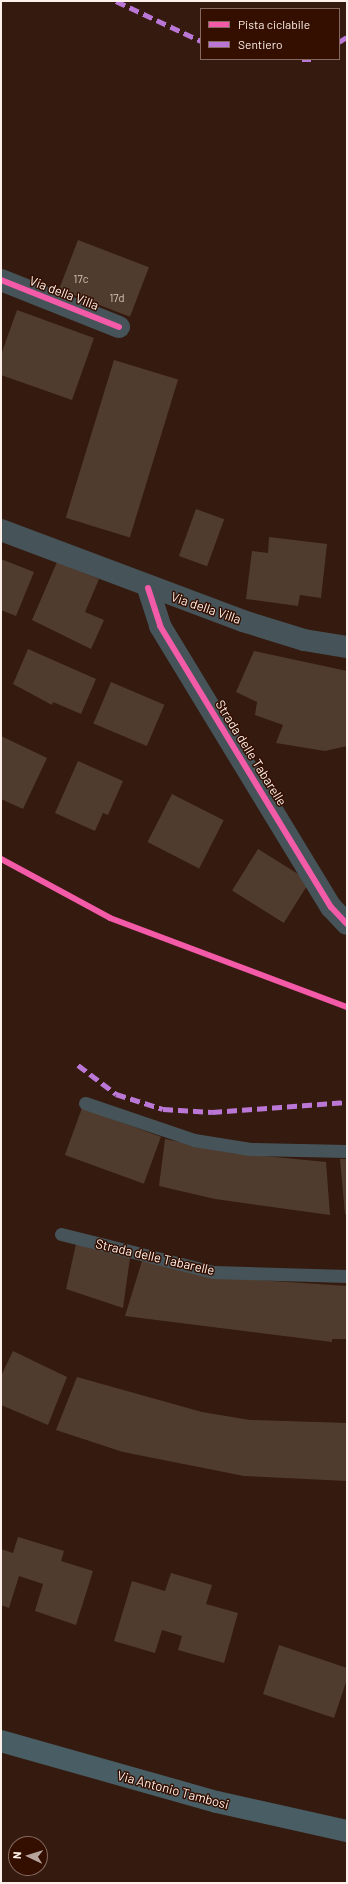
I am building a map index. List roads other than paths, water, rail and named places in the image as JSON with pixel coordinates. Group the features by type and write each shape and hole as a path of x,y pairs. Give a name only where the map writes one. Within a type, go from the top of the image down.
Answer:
{"main road":[{"name":"Via Antonio Tambosi","path":"1,1741 217,1802 347,1831"}],"street":[{"name":"Via della Villa","path":"1,280 119,327"},
{"name":"Via della Villa","path":"1,530 148,588 273,631 347,647"},
{"name":"Strada delle Tabarelle","path":"148,588 168,639 331,907 347,924"}],"lane":[{"path":"85,1103 194,1140 250,1149 347,1151"},
{"name":"Strada delle Tabarelle","path":"61,1234 213,1272 347,1276"}]}
